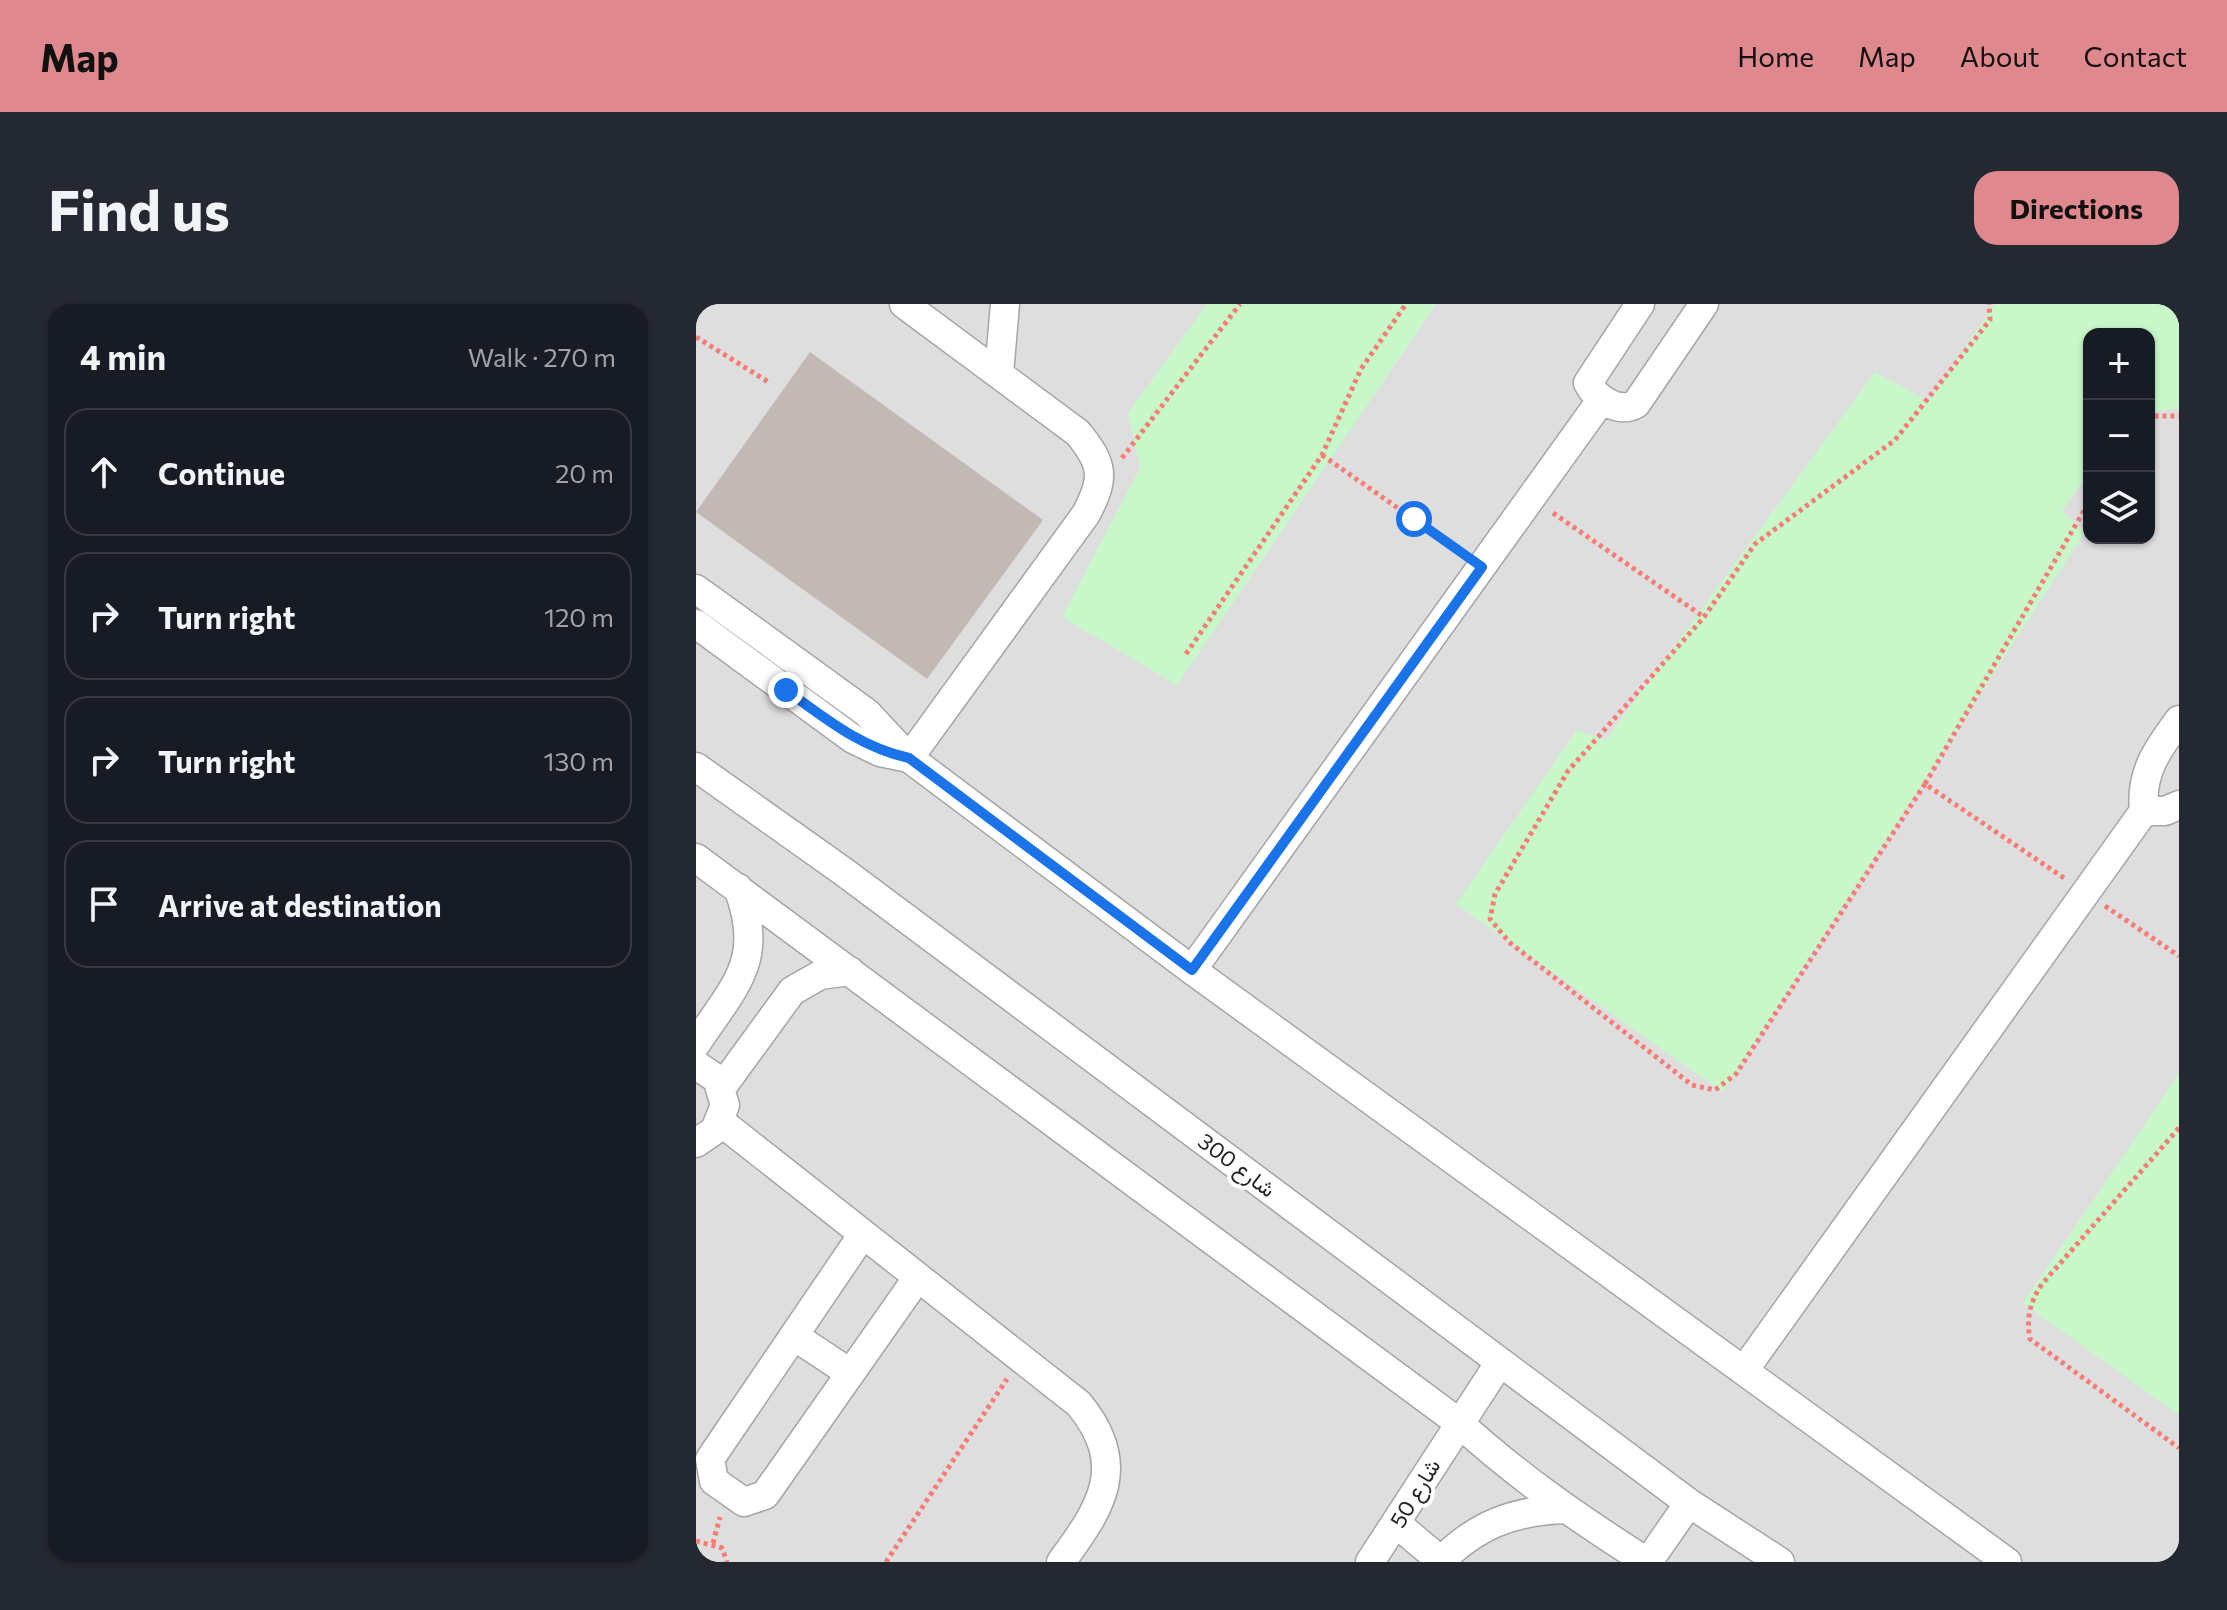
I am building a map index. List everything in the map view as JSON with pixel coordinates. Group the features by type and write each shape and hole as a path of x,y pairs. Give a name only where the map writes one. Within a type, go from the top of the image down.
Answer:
{"street":[{"path":"904,304 1078,433 1097,457 1100,487 1086,514 909,758"},
{"path":"999,374 1005,304"},
{"path":"1640,304 1588,383 1602,399 1617,408 1628,409 1636,404 1704,304"},
{"path":"1192,970 1602,399"},
{"path":"696,589 867,713 909,758 1192,970 2007,1562"},
{"path":"696,624 853,739 880,752 909,758"},
{"path":"1745,1369 2144,811 2142,791 2146,771 2179,720"},
{"name":"شارع 300","path":"696,767 844,872 1689,1503 1780,1562"},
{"path":"2144,811 2165,811 2179,805"},
{"path":"696,858 1458,1422 1509,1468 1564,1509 1648,1562 1689,1503"},
{"path":"696,1044 746,969 750,928 738,888"},
{"path":"722,1087 792,991 820,975 850,971"},
{"path":"696,1065 710,1072 722,1087 725,1105 721,1122 708,1137 696,1143"},
{"path":"721,1122 1079,1404 1097,1430 1106,1461 1100,1504 1061,1562"},
{"path":"863,1234 710,1459 714,1481 744,1502 765,1495 918,1277"},
{"path":"794,1336 850,1373"},
{"name":"شارع 50","path":"1370,1562 1397,1524 1458,1422 1500,1362"},
{"path":"1397,1524 1441,1561 1466,1537 1496,1520 1529,1511 1564,1509"}],"path":[{"path":"1100,487 1240,304"},
{"path":"1186,654 1322,455 1361,369 1406,304"},
{"path":"1989,304 1990,320 1895,440 1755,544 1704,617 1568,771 1495,894 1490,919 1509,942 1692,1085 1715,1090 1736,1074 1925,784 2083,512"},
{"path":"696,337 770,383"},
{"path":"2155,416 2179,416"},
{"path":"1322,455 1482,567"},
{"path":"1532,498 1704,617"},
{"path":"1925,784 2179,956"},
{"path":"2179,1128 2042,1284 2034,1296 2028,1325 2030,1339 2179,1448"},
{"path":"886,1562 1020,1358"},
{"path":"696,1541 722,1548 727,1562"}],"shaded area":[{"path":"696,304 2179,304 2179,1562 696,1562"}],"green space":[{"path":"1207,304 1436,304 1177,685 1062,617 1140,468 1128,413"},
{"path":"1995,304 2179,304 2179,408 2155,411 2155,328 2083,328 2083,481 2062,511 2083,530 2083,535 1723,1092 1456,904 1577,730 1606,740 1875,372 1928,401"},
{"path":"2179,1074 2179,1415 2023,1303"}],"building":[{"path":"810,352 1043,520 927,679 696,512"}],"route":[{"path":"786,690 853,739 880,752 909,758 1192,970 1482,567 1414,519"}]}
